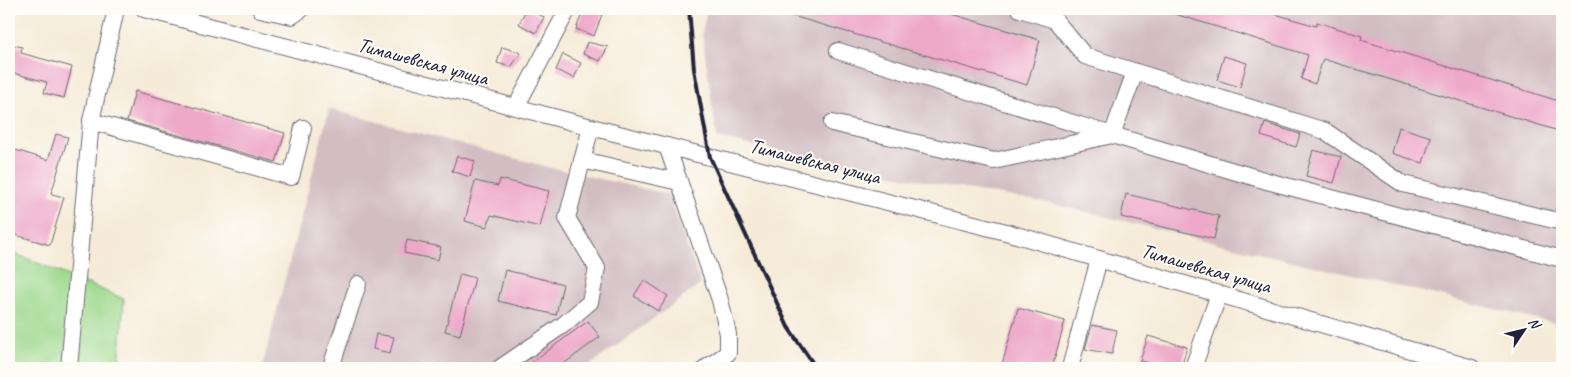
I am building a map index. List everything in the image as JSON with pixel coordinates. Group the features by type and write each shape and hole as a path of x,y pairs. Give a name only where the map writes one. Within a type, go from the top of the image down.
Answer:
{"street":[{"path":"69,368 91,121 116,9"},
{"path":"260,9 292,16 302,9"},
{"path":"516,107 568,9"},
{"path":"1020,9 1057,14 1085,56 1325,130 1403,184 1562,222"},
{"name":"Тимашевская улица","path":"152,10 178,13 591,127 1006,232 1219,294 1439,364 1472,368"},
{"path":"838,51 1267,181 1562,260"},
{"path":"1112,135 1135,72"},
{"path":"91,121 291,177 303,128"},
{"path":"832,123 994,162 1112,135"},
{"path":"500,368 563,325 590,302 597,268 567,218 591,127"},
{"path":"667,146 720,300 728,334 728,353 706,368"},
{"path":"582,160 680,182"},
{"path":"1070,368 1099,259"},
{"path":"333,368 331,367 358,284"},
{"path":"1193,368 1219,294"}],"shaded area":[{"path":"707,9 1562,9 1562,325 1044,202 947,186 717,138 702,34"},
{"path":"329,109 548,167 668,194 701,284 586,368 262,368"}],"green space":[{"path":"9,251 124,299 119,368 9,368"}],"building":[{"path":"526,9 544,17 536,33 519,24"},
{"path":"584,9 604,9 594,36 576,29"},
{"path":"780,9 934,9 1040,40 1027,85 779,12"},
{"path":"1166,9 1258,9 1316,26 1317,22 1362,36 1361,40 1562,102 1562,132 1323,59 1315,84 1301,79 1308,55 1165,11"},
{"path":"587,42 608,47 600,61 583,54"},
{"path":"9,44 22,47 21,53 72,67 64,98 44,93 47,82 9,72"},
{"path":"502,47 521,53 511,67 497,63"},
{"path":"563,54 581,63 574,78 556,70"},
{"path":"1224,56 1247,63 1240,87 1217,80"},
{"path":"135,91 285,133 276,162 127,121"},
{"path":"1265,123 1300,134 1296,147 1261,136"},
{"path":"1399,127 1431,137 1423,163 1392,153"},
{"path":"56,134 68,137 51,194 64,197 50,245 9,233 9,148 48,160"},
{"path":"1313,150 1341,157 1334,183 1306,176"},
{"path":"457,156 475,161 470,177 452,171"},
{"path":"500,179 549,191 540,227 491,215 487,227 465,221 475,181 498,186"},
{"path":"1126,194 1219,216 1214,239 1121,217"},
{"path":"407,240 441,247 438,260 404,253"},
{"path":"505,270 563,284 556,315 498,301"},
{"path":"460,274 475,278 460,335 445,331"},
{"path":"644,280 668,296 658,311 634,296"},
{"path":"1018,308 1065,321 1052,368 1001,368"},
{"path":"588,321 600,337 558,368 524,368"},
{"path":"1092,325 1117,330 1112,354 1085,349"},
{"path":"376,334 394,337 390,353 373,349"},
{"path":"1148,336 1187,347 1181,368 1166,368 1140,361"}],"railway":[{"path":"689,9 694,69 710,157 788,327 816,368"}]}
